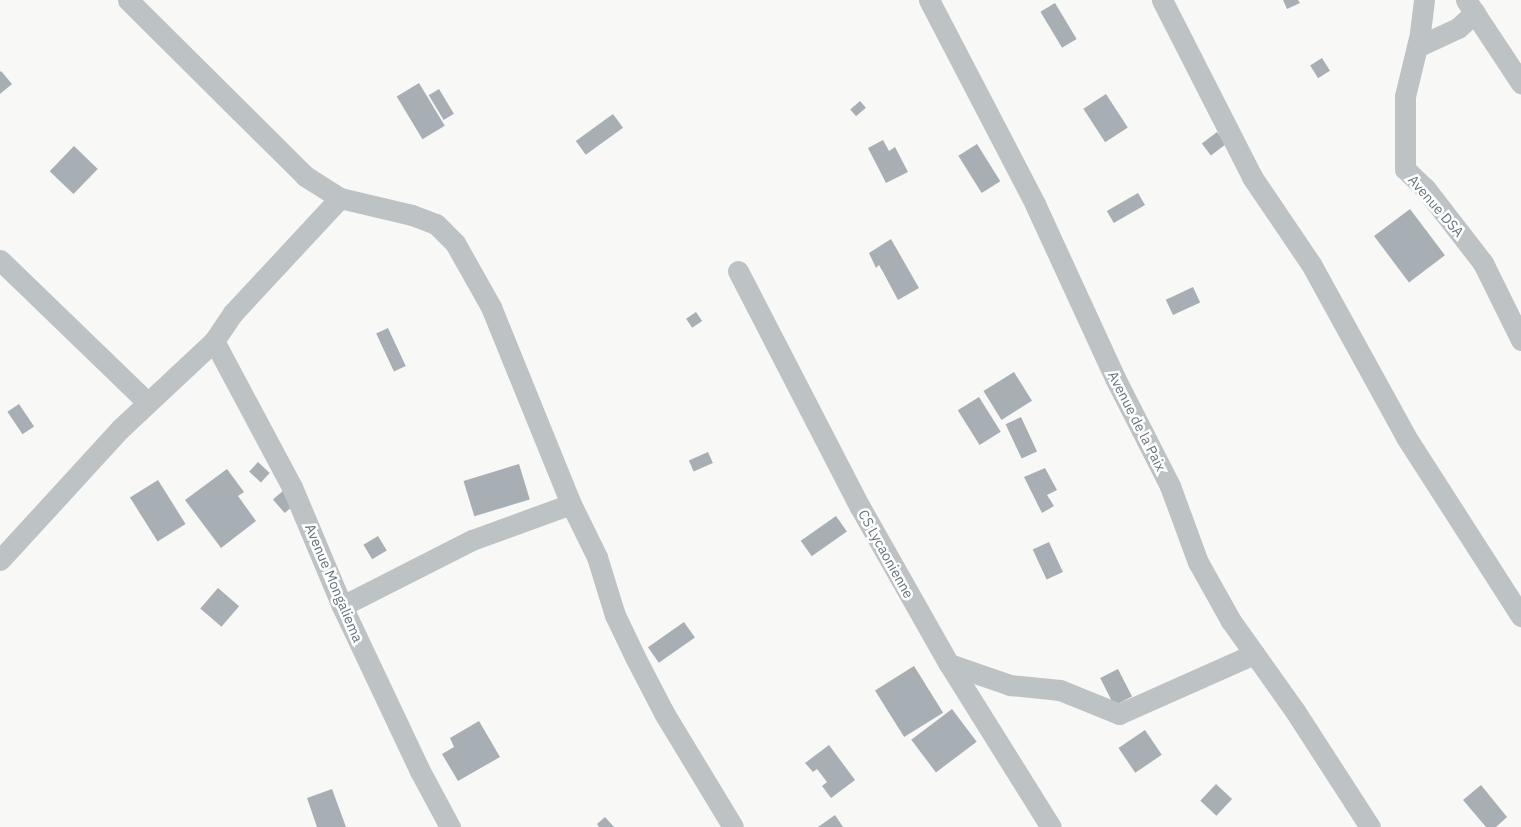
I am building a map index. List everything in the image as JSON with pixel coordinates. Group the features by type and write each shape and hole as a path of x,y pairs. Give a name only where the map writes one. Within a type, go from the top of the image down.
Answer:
{"street":[{"path":"128,0 306,176 340,198 412,215 436,224 455,243 491,307 571,504 597,557 615,615 664,713 733,827"},
{"name":"Avenue de la Paix","path":"929,0 1035,204 1115,378 1170,486 1198,562 1231,622 1370,827"},
{"path":"1162,0 1252,177 1311,264 1406,437 1521,616"},
{"name":"Avenue DSA","path":"1424,0 1417,47 1406,96 1405,170 1425,188 1483,262 1521,340"},
{"path":"1417,47 1458,28 1470,6 1521,83"},
{"path":"0,560 147,402 214,341 233,313 340,198"},
{"path":"0,260 147,402"},
{"name":"CS Lycaonienne","path":"738,271 860,507 948,664 1051,827"},
{"name":"Avenue Mongaliema","path":"214,341 292,487 342,606 420,771 450,827"},
{"path":"342,606 472,540 571,504"},
{"path":"948,664 1010,685 1060,690 1119,714 1254,654"}],"building":[{"path":"1283,0 1298,0 1300,3 1287,9"},
{"path":"1055,3 1077,39 1062,48 1040,12"},
{"path":"1322,58 1330,71 1318,78 1310,65"},
{"path":"0,72 12,84 0,94"},
{"path":"419,83 445,126 422,139 397,96"},
{"path":"439,89 454,114 444,120 429,95"},
{"path":"1106,94 1128,128 1105,142 1083,109"},
{"path":"860,101 866,108 856,116 850,110"},
{"path":"613,114 623,128 586,155 576,141"},
{"path":"1217,132 1226,144 1211,155 1202,143"},
{"path":"883,140 889,151 895,147 908,172 886,183 868,148"},
{"path":"977,144 1000,181 982,193 958,156"},
{"path":"74,146 98,169 73,194 50,171"},
{"path":"1138,193 1145,205 1114,223 1107,211"},
{"path":"1410,209 1445,255 1409,282 1374,236"},
{"path":"891,239 919,288 898,300 879,265 876,268 869,253"},
{"path":"1193,287 1200,302 1173,315 1166,300"},
{"path":"696,312 702,321 692,328 686,319"},
{"path":"388,328 406,366 394,372 376,333"},
{"path":"1014,372 1032,401 1001,420 983,391"},
{"path":"979,397 1001,432 980,445 958,410"},
{"path":"19,404 34,426 22,434 7,412"},
{"path":"1021,417 1037,451 1022,459 1006,424"},
{"path":"708,452 713,463 694,472 689,461"},
{"path":"258,462 270,473 261,482 249,472"},
{"path":"519,464 530,499 474,516 464,481"},
{"path":"1045,468 1057,490 1047,495 1054,506 1042,513 1024,477"},
{"path":"227,469 244,492 238,496 256,521 221,548 185,500"},
{"path":"158,480 186,524 158,542 130,497"},
{"path":"285,489 297,503 285,513 273,499"},
{"path":"836,516 847,532 812,556 801,541"},
{"path":"378,536 387,551 372,559 363,545"},
{"path":"1049,542 1063,572 1047,580 1033,550"},
{"path":"218,588 239,606 221,627 200,608"},
{"path":"684,622 695,638 659,663 648,647"},
{"path":"914,666 943,713 904,737 875,690"},
{"path":"1118,669 1132,697 1114,706 1100,678"},
{"path":"952,709 977,742 936,772 911,740"},
{"path":"479,721 500,757 458,781 442,754 454,747 450,738"},
{"path":"1145,730 1162,755 1135,773 1118,748"},
{"path":"829,745 855,780 831,798 822,786 827,782 817,769 813,772 805,763"},
{"path":"1216,784 1232,799 1216,816 1200,801"},
{"path":"1481,785 1507,817 1496,827 1486,827 1463,800"},
{"path":"332,789 346,827 317,827 307,798"},
{"path":"835,815 843,827 818,827"},
{"path":"605,817 614,827 599,827 597,824"}]}
